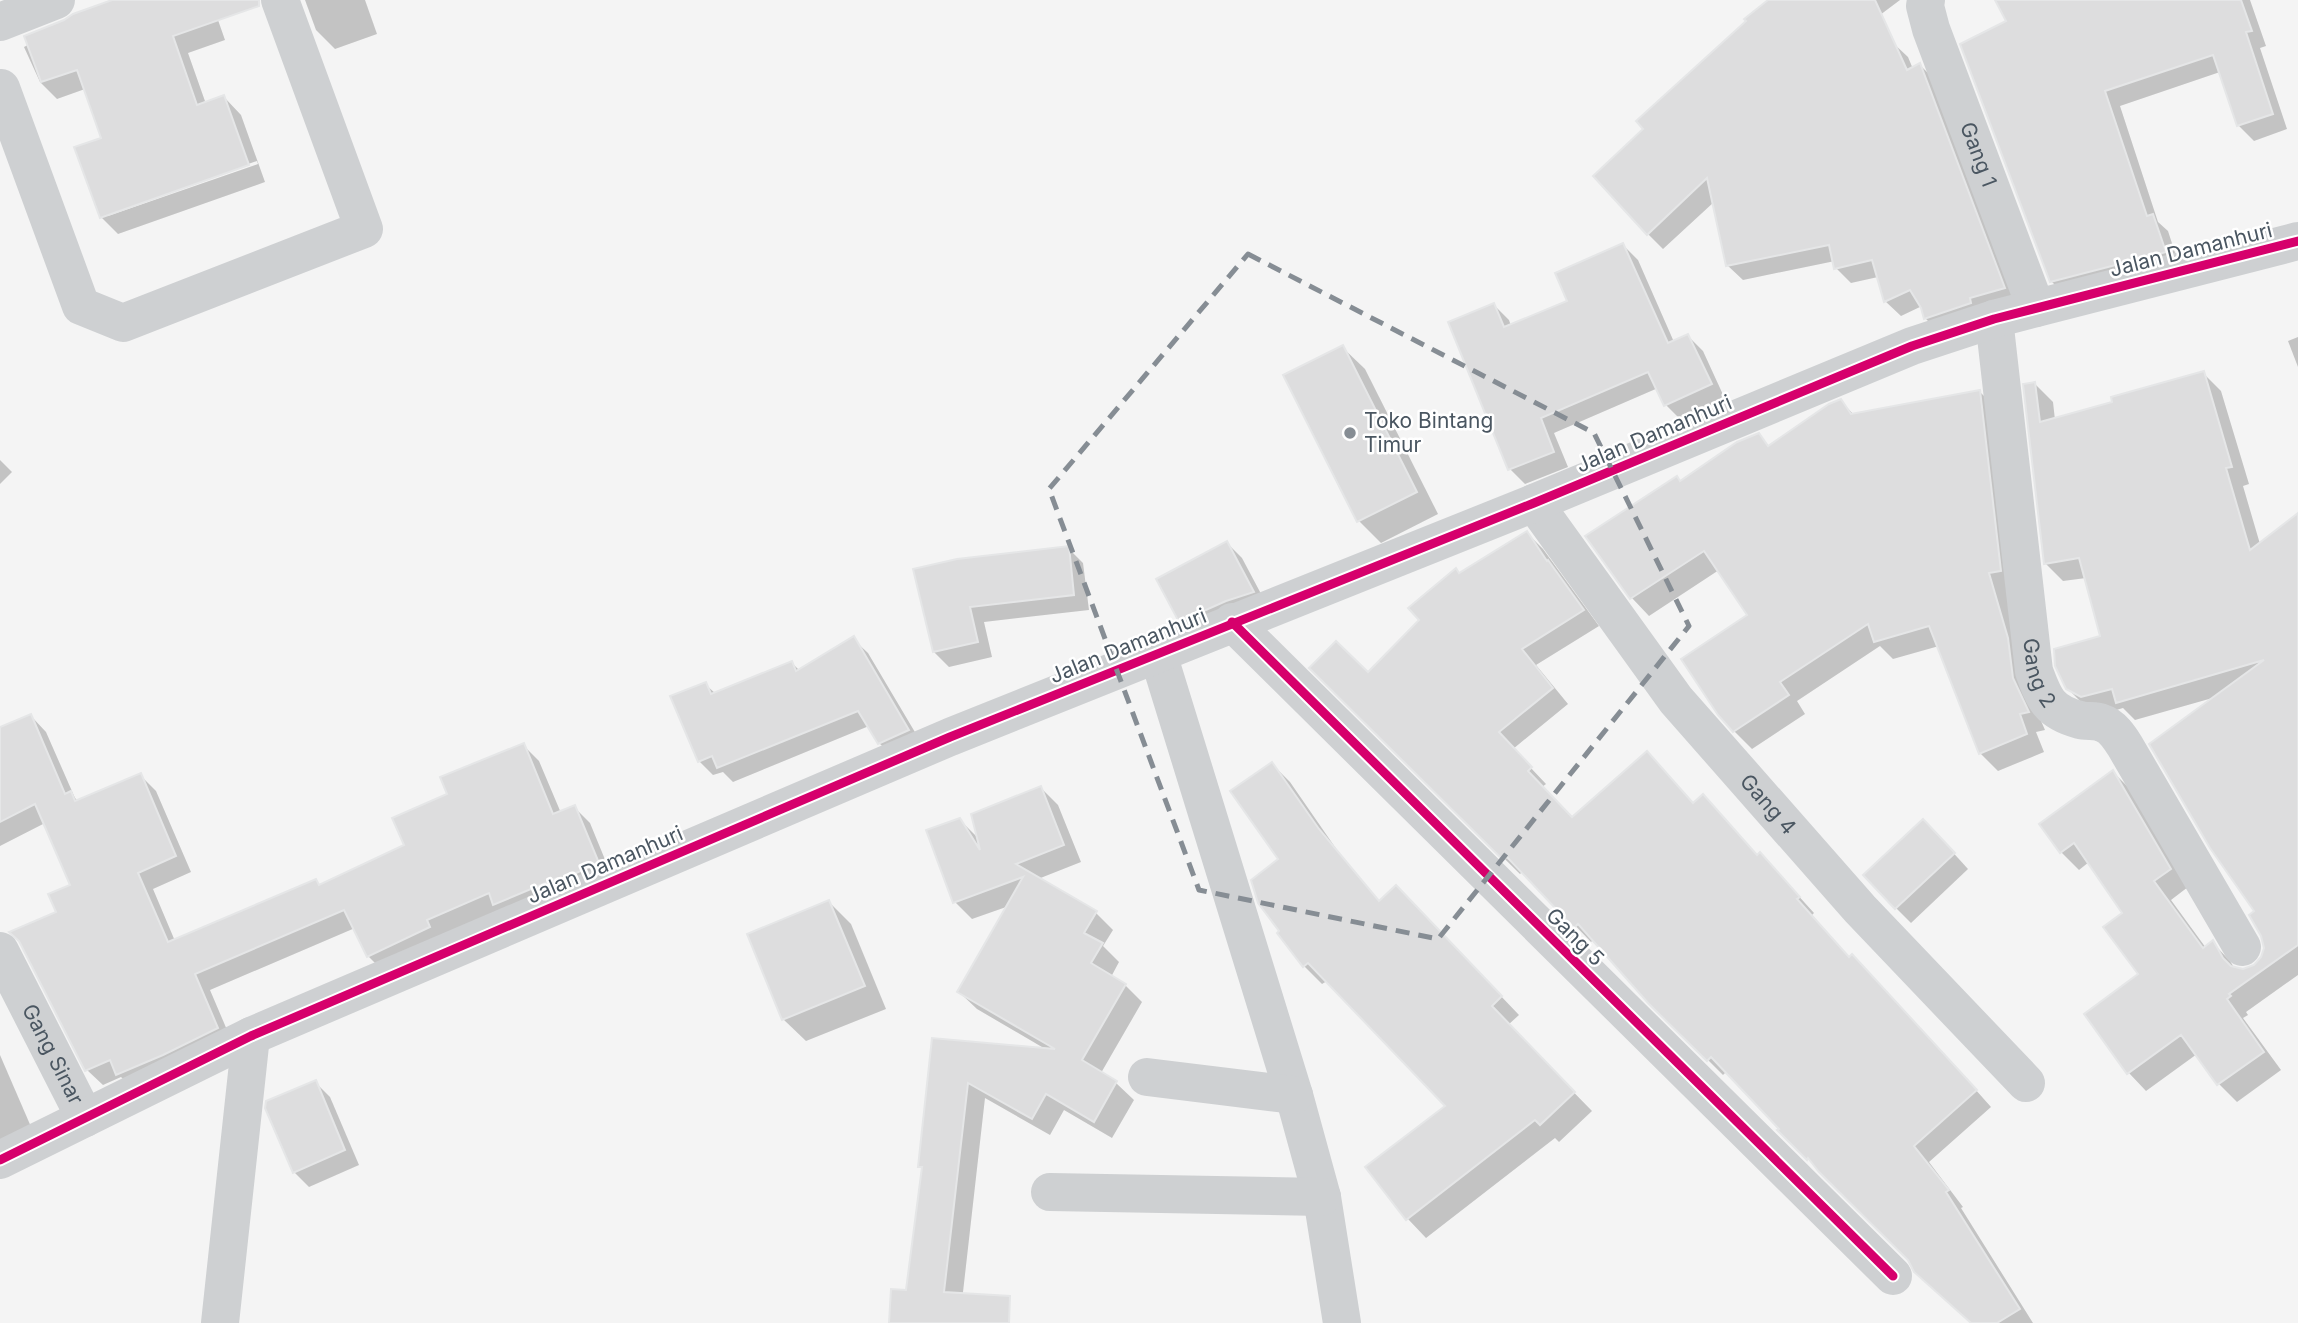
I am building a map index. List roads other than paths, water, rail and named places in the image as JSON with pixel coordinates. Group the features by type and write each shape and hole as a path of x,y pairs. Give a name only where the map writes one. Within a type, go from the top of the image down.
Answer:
{"street":[{"path":"0,22 56,0"},
{"path":"0,86 81,306 123,323 365,229 280,0"},
{"name":"Gang 1","path":"1926,0 1931,29 2035,308"},
{"path":"0,86 4,113 0,126"},
{"name":"Jalan Damanhuri","path":"0,1160 251,1036 950,737 1534,503 1912,346 1994,319 2298,241"},
{"name":"Gang 2","path":"1994,319 2034,671 2042,695 2059,713 2083,721 2104,723 2116,734 2242,947"},
{"name":"Gang 4","path":"1534,503 1676,700 1860,909 2026,1083"},
{"name":"Gang 5","path":"1232,622 1893,1276"},
{"path":"1158,654 1294,1095 1322,1197 1342,1323"},
{"name":"Gang Sinar","path":"0,951 85,1118"},
{"path":"220,1323 251,1036"},
{"path":"1147,1077 1294,1095"},
{"path":"1050,1192 1322,1197"}],"place":[{"name":"Toko Bintang Timur","path":"1350,433"}]}
